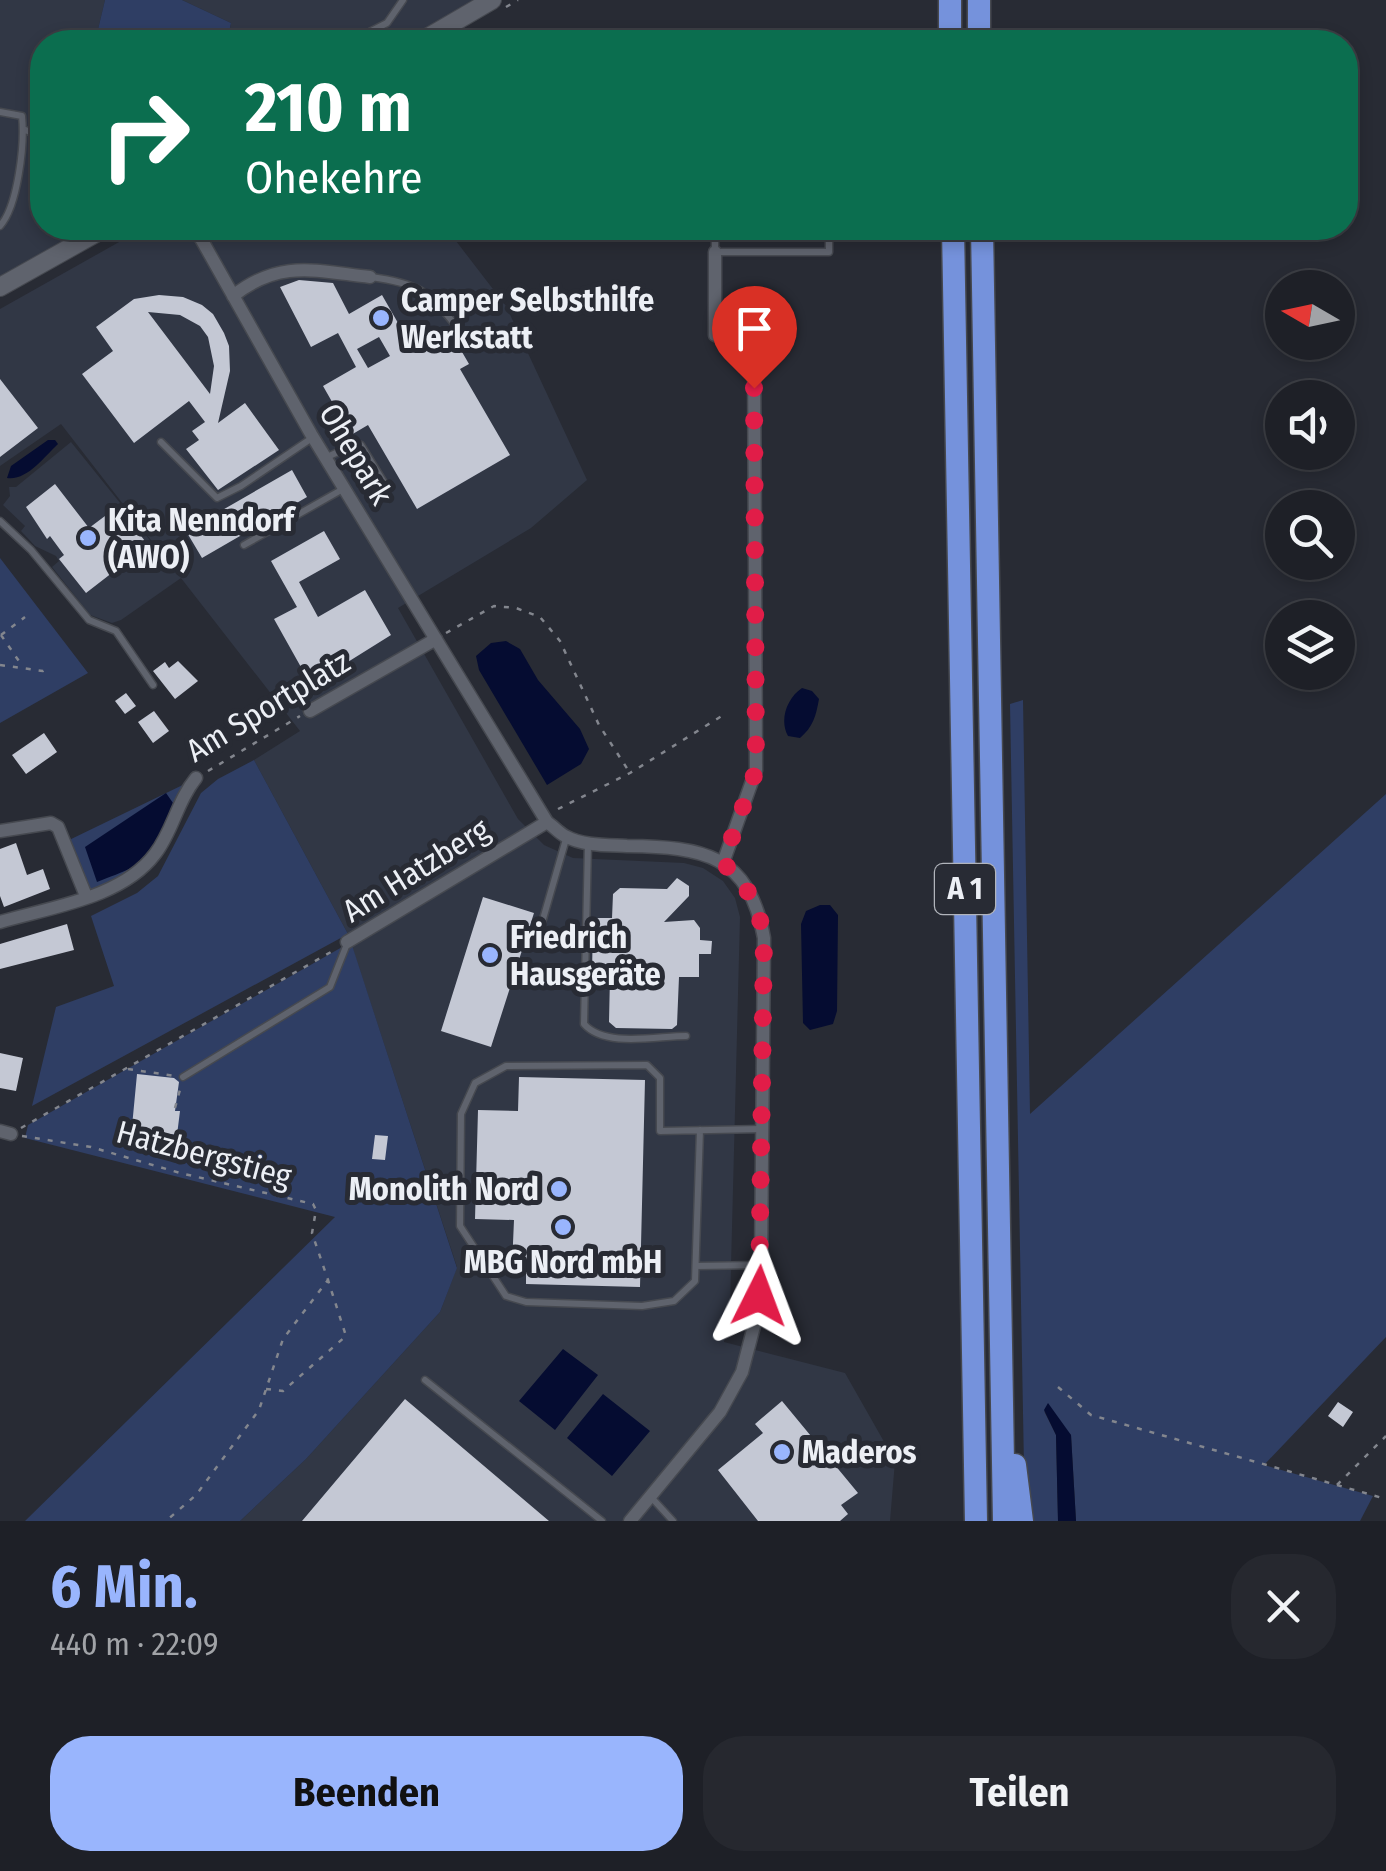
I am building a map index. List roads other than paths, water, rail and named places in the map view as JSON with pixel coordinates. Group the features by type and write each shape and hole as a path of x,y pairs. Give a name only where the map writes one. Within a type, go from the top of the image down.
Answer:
{"highway":[{"path":"950,0 950,30"},
{"path":"978,0 979,30"},
{"name":"A 1","path":"953,240 976,1521"},
{"name":"A 1","path":"982,240 1004,1521"},
{"path":"1001,1374 1022,1521"}],"street":[{"path":"441,30 492,0"},
{"path":"0,287 84,240"},
{"name":"Ohepark","path":"202,240 313,437 436,639"},
{"path":"716,252 715,335 754,350 756,770 723,863"},
{"path":"234,296 255,278 279,270 370,276"},
{"path":"436,639 547,822 566,837 588,843 696,852 723,863 745,883 758,907 764,938 761,1266 754,1326 734,1388 707,1430 630,1521"},
{"name":"Am Sportplatz","path":"310,710 436,639"},
{"name":"Am Sportplatz","path":"0,922 122,883 140,871 158,850 185,791 196,778"},
{"name":"Am Hatzberg","path":"348,942 547,822"},
{"path":"0,831 52,823 58,826 86,896"}],"lane":[{"path":"373,30 387,23 403,0"},
{"path":"0,112 22,116 24,129 10,215 0,226"},
{"path":"24,129 30,132"},
{"path":"716,240 716,252 829,252 829,240"},
{"path":"370,276 398,280 432,295 456,326"},
{"path":"161,442 216,498 241,486 313,437"},
{"path":"326,458 356,444 361,446 388,489"},
{"path":"244,546 344,488"},
{"path":"0,521 30,550 88,620 116,631 152,686"},
{"path":"535,947 566,837"},
{"path":"588,843 584,1024 591,1032 608,1037 686,1036"},
{"name":"Am Hatzberg","path":"182,1076 330,988 348,942"},
{"path":"700,1130 696,1281 674,1301 642,1306 526,1302 506,1296 460,1226 462,1114 476,1083 506,1066 646,1065 660,1078 660,1131 700,1130 762,1129"},
{"path":"696,1266 761,1266"},
{"path":"425,1380 602,1521"},
{"path":"651,1497 674,1521"}],"place":[{"name":"Camper Selbsthilfe Werkstatt","path":"381,318"},
{"name":"Kita Nenndorf (AWO)","path":"88,538"},
{"name":"Friedrich Hausgeräte","path":"490,955"},
{"name":"Monolith Nord","path":"559,1189"},
{"name":"MBG Nord mbH","path":"563,1227"},
{"name":"Maderos","path":"782,1452"}]}
